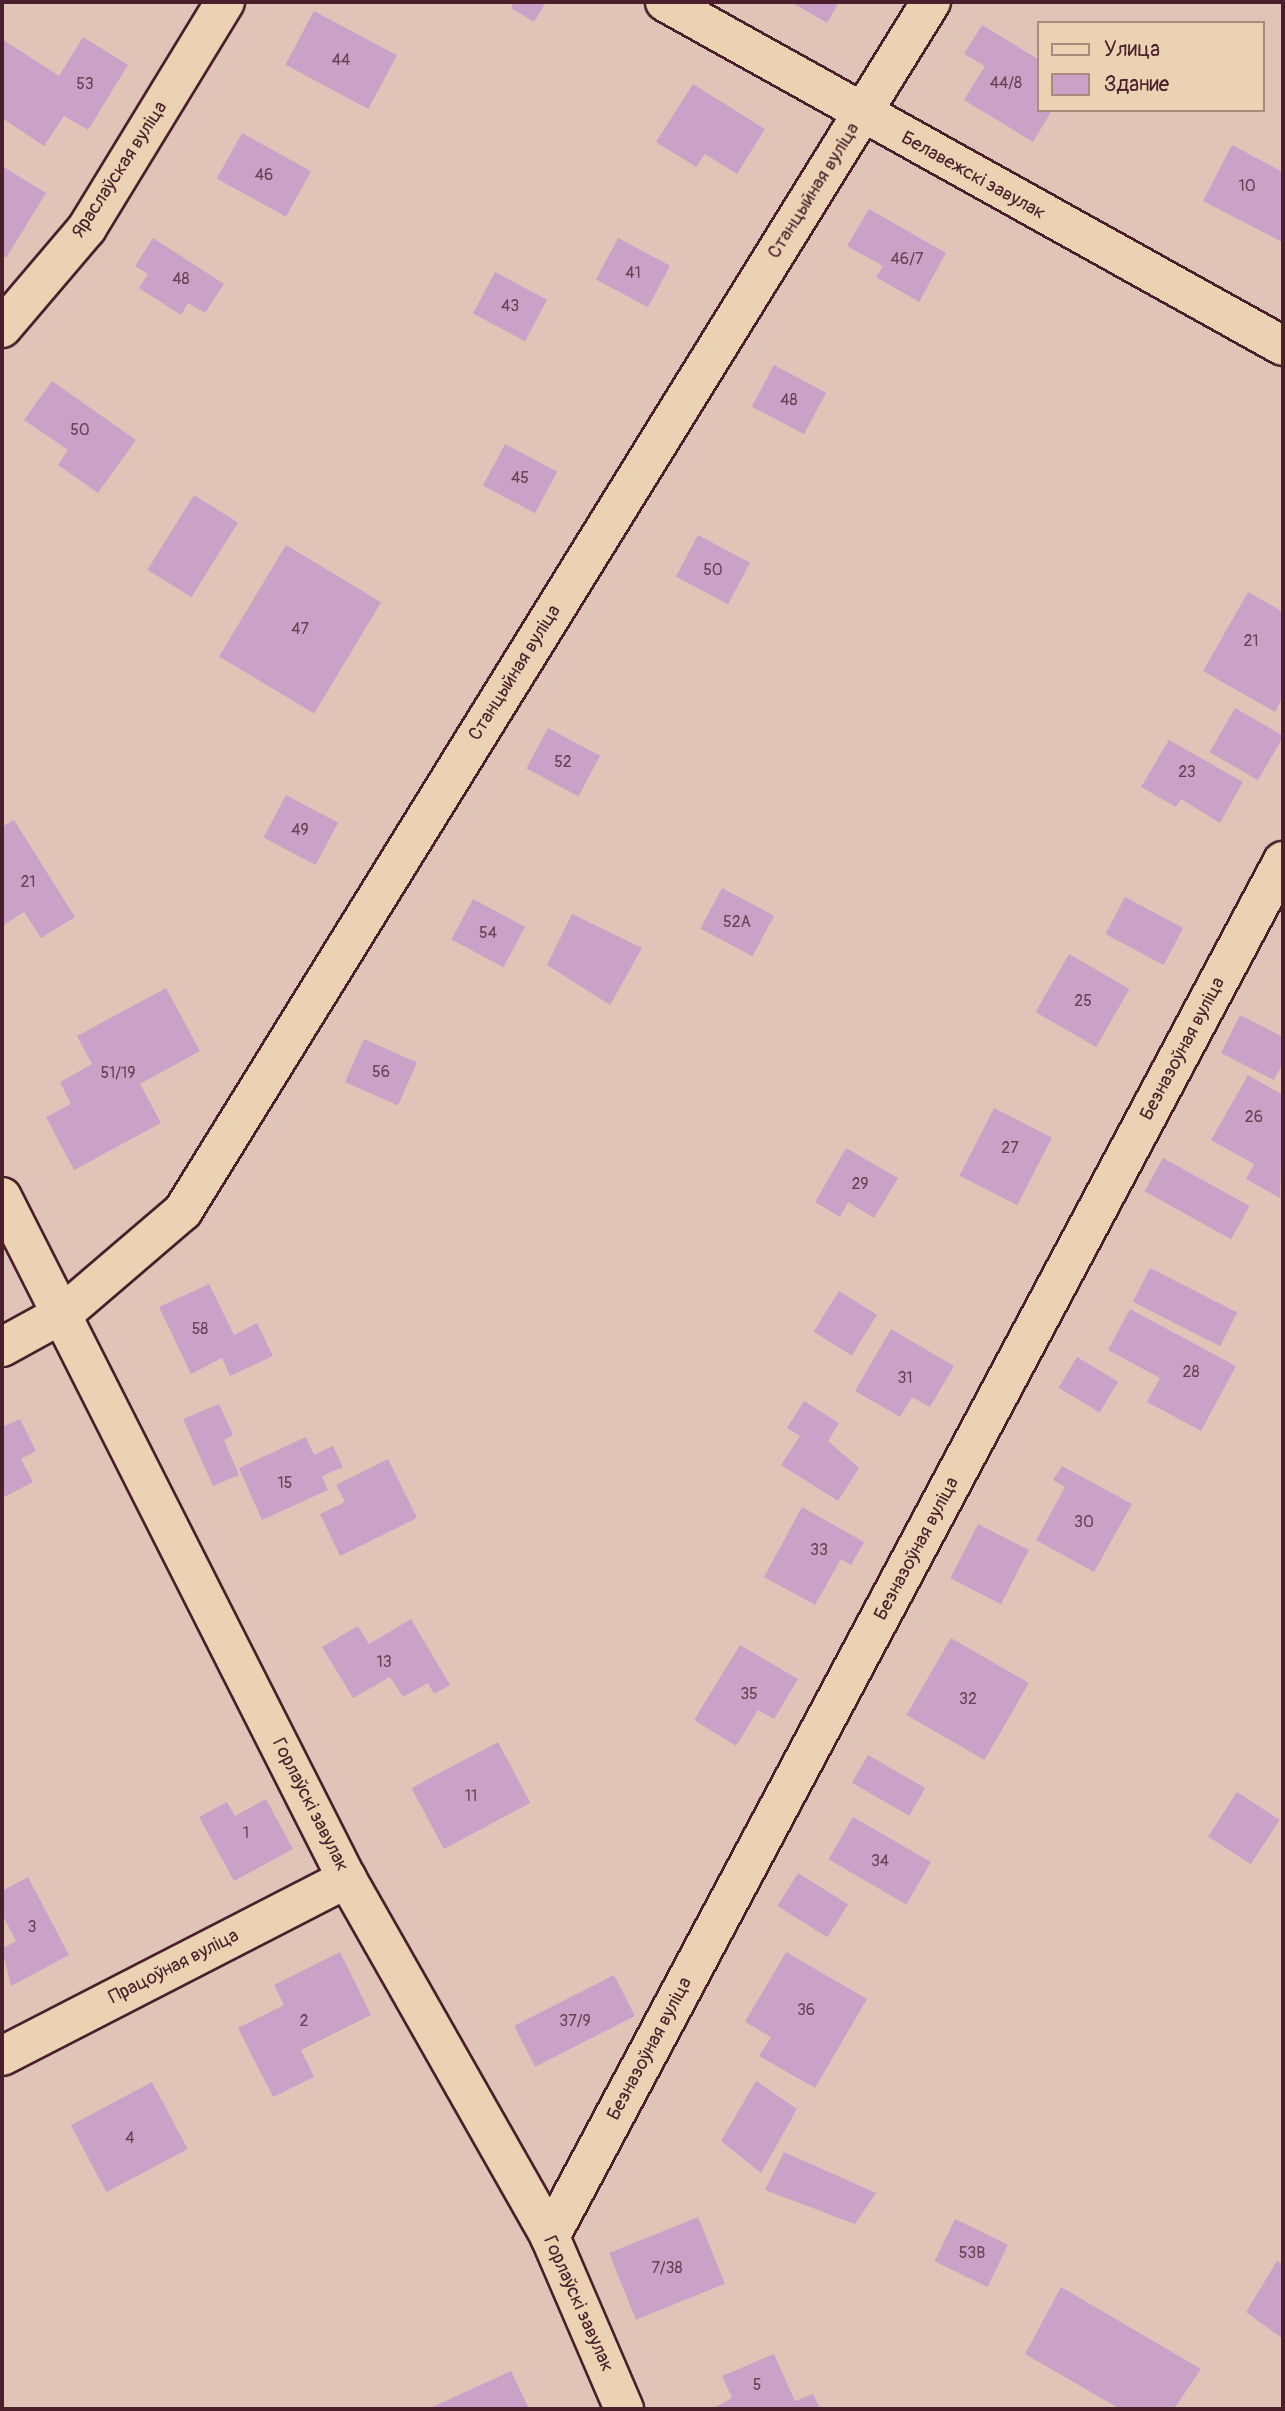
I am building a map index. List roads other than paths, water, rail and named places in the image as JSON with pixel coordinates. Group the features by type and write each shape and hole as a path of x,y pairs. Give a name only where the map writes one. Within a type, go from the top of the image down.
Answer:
{"street":[{"name":"Яраслаўская вуліца","path":"2,327 87,228 225,2"},
{"name":"Белавежскі завулак","path":"666,2 861,115 1283,346"},
{"name":"Станцыйная вуліца","path":"2,1347 64,1313 183,1211 931,2"},
{"name":"Безназоўная вуліца","path":"550,2237 1283,861"},
{"name":"Горлаўскі завулак","path":"2,1197 64,1313 347,1879 550,2237 624,2409"},
{"name":"Працоўная вуліца","path":"2,2056 347,1879"}]}
